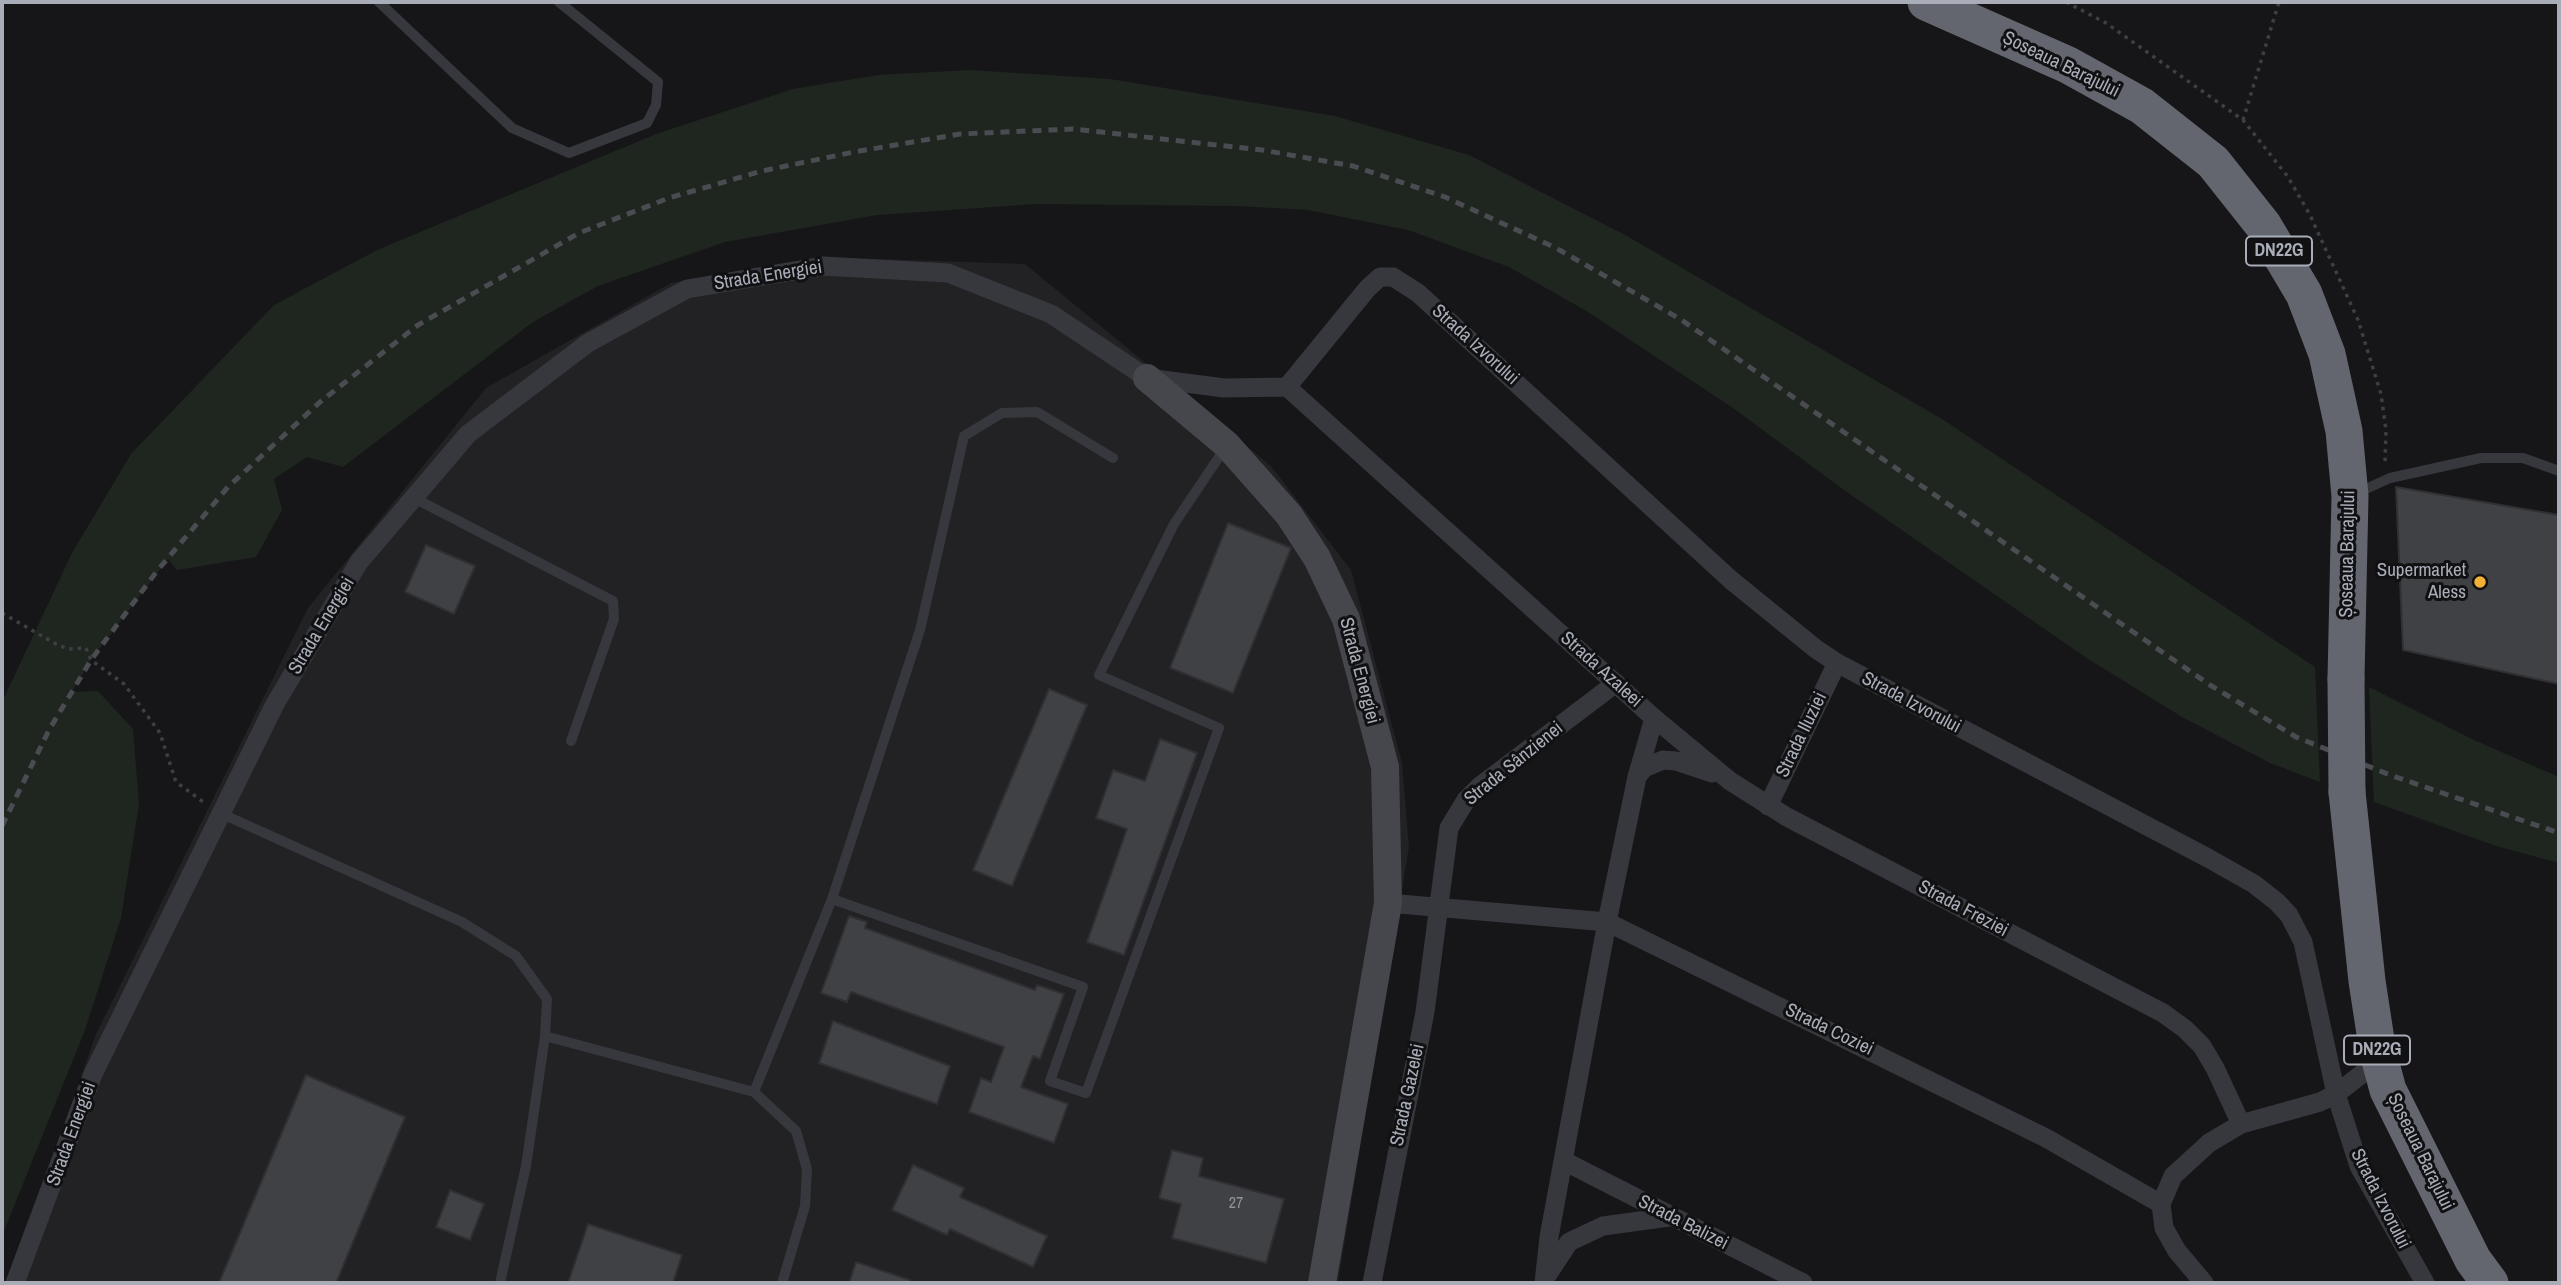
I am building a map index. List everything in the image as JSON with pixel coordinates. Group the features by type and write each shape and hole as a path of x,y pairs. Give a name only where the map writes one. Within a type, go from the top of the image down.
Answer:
{"highway":[{"name":"Șoseaua Barajului","path":"1926,2 2068,65 2142,106 2213,162 2263,225 2304,294 2327,354 2344,431 2350,496 2346,679 2347,792 2378,1053 2388,1090 2473,1260 2490,1283"}],"street":[{"name":"Strada Energiei","path":"15,1283 93,1074 275,704 359,562 468,434 588,343 687,289 824,266 948,273 1051,314 1147,379 1227,446 1289,514 1317,558 1346,619 1385,767 1388,903 1322,1283"},
{"name":"Strada Izvorului","path":"1287,387 1367,289 1380,278 1393,277 1418,292 1731,579 1837,663 2208,859 2254,884 2277,902 2289,915 2303,942 2336,1094 2359,1167 2425,1283"},
{"path":"1147,379 1224,388 1287,387"},
{"name":"Strada Azaleei","path":"1287,387 1654,718 1637,777 1607,922 1549,1237 1544,1283"},
{"name":"Strada Iluziei","path":"1768,806 1837,663"},
{"name":"Strada Sânzienei","path":"1440,906 1449,828 1466,800 1616,683"},
{"name":"Strada Freziei","path":"1654,718 1730,781 1768,806 2163,1013 2202,1046 2241,1124"},
{"path":"1637,777 1644,768 1663,760 1693,765 1730,781"},
{"name":"Strada Coziei","path":"1388,903 1607,922 2046,1138 2161,1204"},
{"name":"Strada Gazelei","path":"1372,1283 1425,1012 1440,906"},
{"path":"2204,1283 2177,1251 2164,1228 2161,1204 2165,1189 2185,1162 2241,1124 2320,1102 2336,1094 2362,1073 2378,1053"},
{"name":"Strada Balizei","path":"1564,1161 1669,1217 1803,1283"},
{"name":"Strada Azaleei","path":"1544,1283 1556,1258 1569,1242 1602,1226 1669,1217"}],"lane":[{"path":"379,2 512,128 569,153 647,123 656,105 658,82 559,2"},
{"path":"754,1092 832,899 920,630 964,436 1002,413 1037,412 1113,458"},
{"path":"832,899 1083,987 1050,1081 1086,1093 1219,728 1100,675 1174,524 1227,446"},
{"path":"2350,496 2390,478 2481,458 2523,458 2559,471"},
{"path":"414,498 612,601 614,619 570,741"},
{"path":"220,813 462,922 516,956 547,999 545,1035 526,1166 500,1283"},
{"path":"545,1035 754,1092 796,1132 807,1169 805,1206 782,1283"}],"path":[{"path":"2243,120 2279,2"},
{"path":"2,613 68,649 86,648 91,660 124,684 160,733 176,782 220,813"}],"shaded area":[{"path":"970,70 1110,79 1335,116 1469,155 1627,236 1942,419 2315,667 2320,782 2270,763 2182,717 2085,657 1844,490 1733,408 1588,312 1509,267 1408,230 1308,210 1237,206 1037,204 877,215 725,242 598,286 533,322 343,467 307,457 274,479 282,510 256,557 177,570 168,559 91,660 72,692 98,691 133,729 139,804 121,918 85,1030 2,1236 2,702 72,553 131,454 274,305 377,250 656,134 793,89 878,75"},
{"path":"820,257 1025,264 1271,466 1351,570 1402,763 1409,847 1338,1283 9,1283 96,1034 308,608 486,388 671,283"},
{"path":"2369,687 2474,740 2559,777 2559,863 2496,846 2374,802"}],"building":[{"name":"Supermarket Aless","path":"2396,487 2559,515 2559,684 2403,650"},
{"path":"1228,523 1291,548 1233,693 1170,668"},
{"path":"426,545 475,566 454,614 405,592"},
{"path":"1049,689 1087,705 1012,886 973,870"},
{"path":"1160,739 1197,753 1124,955 1087,942 1127,829 1096,818 1113,770 1145,781"},
{"path":"849,916 867,922 865,928 1035,990 1037,985 1064,994 1040,1059 1033,1056 1021,1087 1068,1104 1054,1143 969,1112 981,1078 991,1082 1004,1047 851,992 847,1002 821,993"},
{"path":"833,1021 950,1066 937,1104 819,1063"},
{"path":"306,1075 405,1117 336,1283 219,1283"},
{"path":"1172,1150 1203,1158 1199,1176 1284,1199 1266,1263 1172,1238 1181,1204 1159,1198"},
{"path":"913,1165 964,1188 960,1197 1047,1236 1033,1267 950,1229 947,1235 892,1210"},
{"path":"450,1190 484,1204 470,1240 436,1227"},
{"path":"588,1224 682,1255 673,1283 568,1283"},
{"path":"856,1262 910,1280 909,1283 849,1283"}],"railway":[{"path":"2,826 49,730 91,660 157,571 228,487 320,402 418,325 579,233 669,198 762,171 854,152 960,134 1073,129 1262,150 1353,166 1445,197 1556,248 1680,319 2210,685 2296,737 2390,775 2559,833"}],"place":[{"name":"Supermarket Aless","path":"2480,582"}]}
